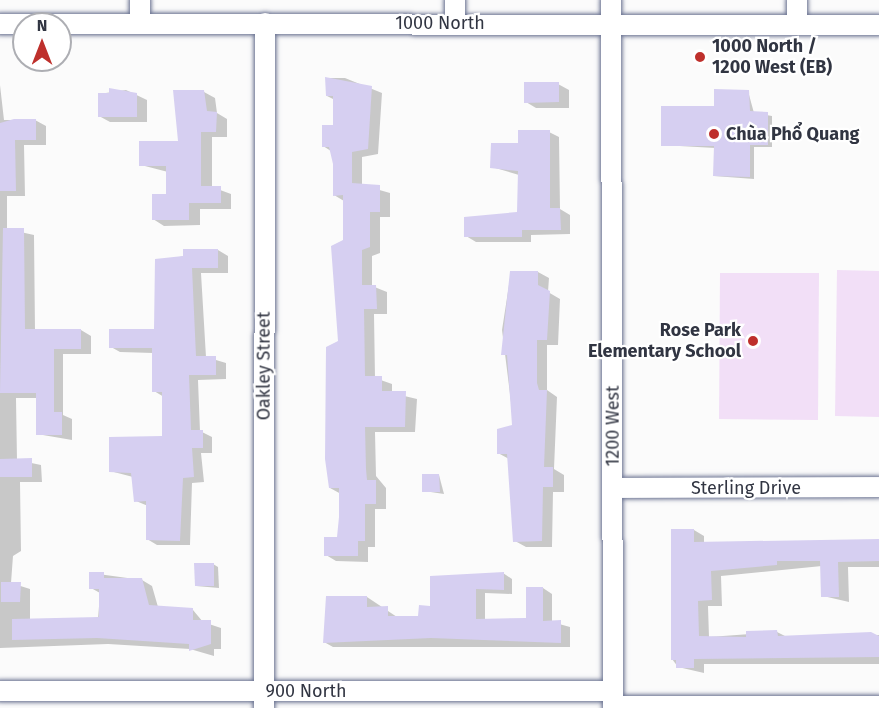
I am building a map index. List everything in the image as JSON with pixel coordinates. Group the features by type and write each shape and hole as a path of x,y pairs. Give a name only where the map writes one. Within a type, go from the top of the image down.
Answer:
{"street":[{"path":"140,0 140,24"},
{"path":"454,0 455,23"},
{"name":"1200 West","path":"611,0 613,701"},
{"path":"797,0 797,24"},
{"name":"1000 North","path":"0,24 879,25"},
{"name":"Oakley Street","path":"264,700 265,24"},
{"name":"Sterling Drive","path":"613,488 879,488"},
{"name":"900 North","path":"0,691 264,700 613,701 879,706"}],"shaded area":[{"path":"837,270 879,271 879,417 835,416"},
{"path":"720,273 819,273 818,420 719,419"}],"building":[{"path":"325,77 372,86 368,149 352,152 352,183 380,185 380,212 370,212 370,247 362,250 362,285 376,285 377,309 364,309 365,376 382,376 382,391 406,391 405,427 365,427 367,480 376,480 376,504 365,504 365,541 358,541 358,556 324,556 324,537 337,537 339,517 339,488 329,488 325,459 326,347 338,341 331,246 343,240 343,195 333,196 333,164 329,147 322,147 322,125 333,125 333,96 326,96"},
{"path":"524,82 559,82 559,102 524,103"},
{"path":"109,88 137,93 137,117 98,117 98,93 109,93"},
{"name":"Chùa Phổ Quang","path":"714,89 749,90 750,111 768,112 768,145 750,145 750,177 713,176 714,146 661,146 661,106 714,106"},
{"path":"173,90 204,90 207,111 217,112 216,132 201,132 201,186 221,186 221,203 189,203 189,220 152,220 152,194 166,194 166,166 139,166 139,141 178,141"},
{"path":"14,119 36,119 36,140 15,140 16,191 0,191 0,123"},
{"path":"518,130 550,130 550,208 560,208 561,230 522,230 522,237 464,237 464,217 517,212 518,171 490,168 491,143 518,143"},
{"path":"3,228 24,228 25,329 81,329 81,349 54,349 54,412 62,412 62,435 36,435 36,393 0,393"},
{"path":"183,249 218,249 218,268 192,268 196,356 216,356 216,375 189,375 191,430 203,430 203,448 192,448 194,477 183,478 180,541 146,540 146,501 134,502 131,473 109,472 109,437 162,436 162,392 152,392 152,348 109,348 109,329 154,329 155,259 183,256"},
{"path":"510,271 538,271 538,285 550,291 547,340 537,340 537,383 539,390 547,390 544,467 553,467 553,487 543,487 542,541 513,542 507,454 497,454 497,429 512,425 507,355 501,355"},
{"path":"32,458 32,477 0,477 0,459"},
{"path":"422,474 439,474 440,492 422,492"},
{"path":"671,529 694,529 694,542 879,539 879,561 838,562 839,597 821,597 820,561 777,561 777,565 711,571 712,600 698,601 699,636 746,637 746,631 777,630 778,636 871,632 879,636 879,657 694,659 694,668 676,668 676,660 671,660"},
{"path":"194,563 214,563 214,586 195,586"},
{"path":"89,572 104,572 104,578 142,578 149,605 193,608 193,620 211,620 211,644 189,651 189,644 97,638 12,640 12,619 99,617 99,589 89,589"},
{"path":"504,572 504,590 476,589 476,619 526,618 526,587 543,587 543,621 561,620 561,643 431,638 323,643 326,596 367,596 367,607 388,606 388,616 418,616 419,605 430,606 430,576"},
{"path":"1,582 21,582 20,602 1,602"}],"place":[{"name":"1000 North / 1200 West (EB)","path":"700,57"},
{"name":"Chùa Phổ Quang","path":"714,134"},
{"name":"Rose Park Elementary School","path":"753,341"}]}
